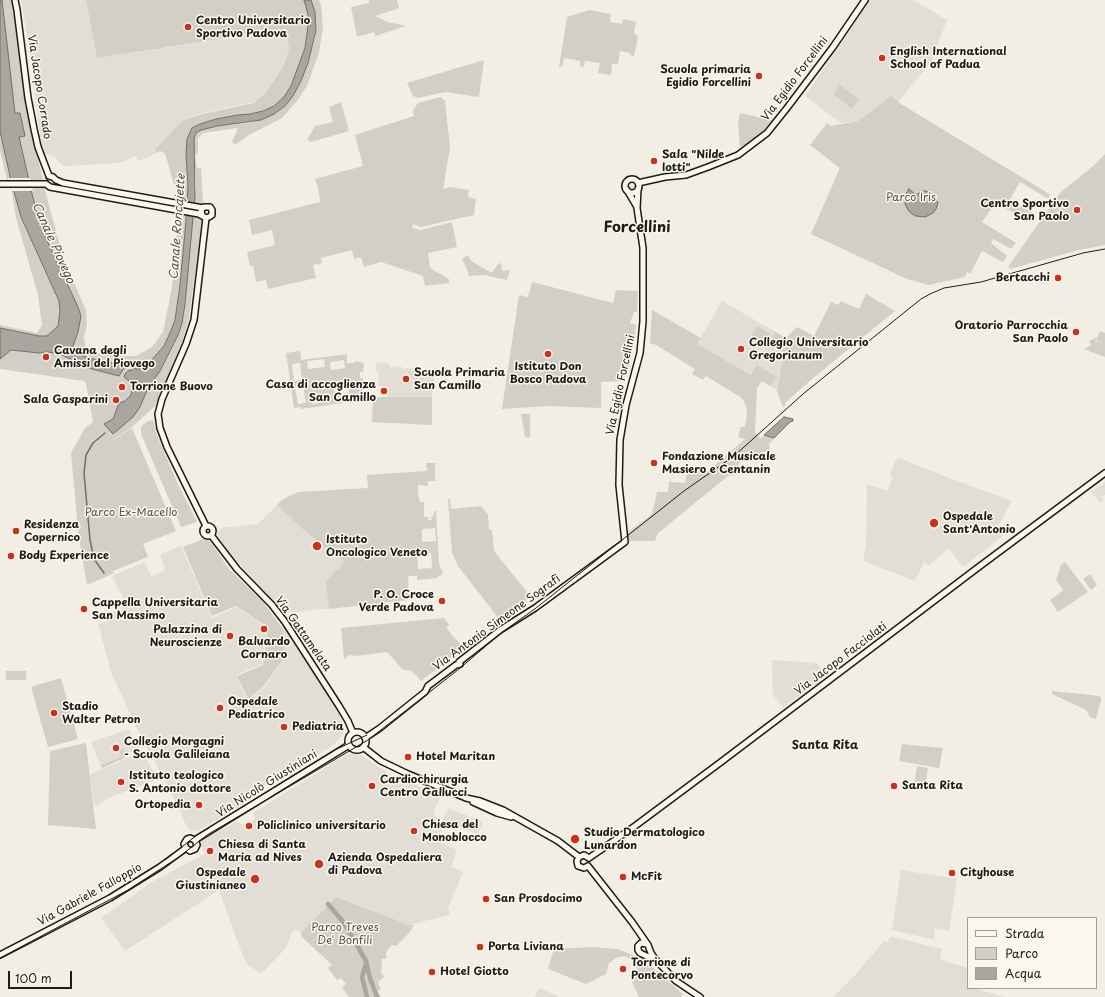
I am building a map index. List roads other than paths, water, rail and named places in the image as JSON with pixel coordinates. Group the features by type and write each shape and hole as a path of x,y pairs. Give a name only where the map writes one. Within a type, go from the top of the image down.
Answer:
{"main road":[{"name":"Via Jacopo Corrado","path":"15,0 28,98 38,147 49,176"},
{"name":"Via Egidio Forcellini","path":"624,542 619,485 620,443 626,405 640,354 643,321 643,248 637,208 638,186 665,177 686,175 708,168 738,154 767,133 833,47 864,0"},
{"path":"46,184 46,179 49,176 54,177 56,180 63,183 180,207"},
{"path":"633,179 638,186 634,192 627,190 625,186 628,180 633,179"},
{"path":"53,187 56,184 56,180"},
{"path":"2,184 46,184 48,187 180,207"},
{"name":"Via Egidio Forcellini","path":"627,190 637,208"},
{"name":"Via Gattamelata","path":"180,207 202,212 195,314 186,344 161,401 158,414 159,423 170,456 206,526 213,528 214,532 211,535 237,569 272,605 285,622 339,706 348,721 352,733"},
{"name":"Via Jacopo Facciolati","path":"589,858 721,762 1105,473"},
{"name":"Via Antonio Simeone Sografi","path":"365,738 370,736 426,691 428,686 456,665 460,664 460,662 500,630 535,608 624,542"},
{"path":"352,733 361,733 365,738 363,747 354,749 349,745 348,740 352,733"},
{"name":"Via Nicolò Giustiniani","path":"195,840 349,745"},
{"path":"363,747 373,756 389,766 466,798 480,801 501,809 558,841 579,857"},
{"path":"190,838 195,840 197,845 195,849 190,851 186,848 184,844 187,839 190,838"},
{"name":"Via Gabriele Falloppio","path":"0,955 110,898 160,867 186,848"},
{"path":"579,857 584,855 589,858 590,864 588,866"},
{"path":"579,857 577,861 578,866 582,868 588,866"},
{"path":"588,866 624,910 657,962"},
{"path":"640,933 641,940 638,950 642,954 652,958 676,981 700,997"},
{"path":"639,944 643,942 648,946"},
{"path":"642,954 648,953 648,946"}],"water":[{"path":"0,0 2,0 15,113 20,113 25,136 19,137 33,198 45,236 81,316 78,332 73,346 74,349 82,355 117,364 124,368 119,376 88,368 60,354 48,352 39,353 11,350 0,359 0,328 39,336 47,336 58,326 60,311 59,301 21,217 0,131"},
{"path":"304,0 311,0 315,12 316,30 308,63 301,81 293,96 285,106 274,114 261,120 217,126 201,130 196,133 194,139 195,196 182,323 178,335 160,371 148,388 140,407 133,417 113,434 104,424 113,419 119,403 125,401 131,395 132,386 124,377 125,374 134,368 143,368 149,363 164,346 175,320 186,221 188,186 186,155 187,139 192,128 200,124 216,119 263,111 274,106 284,97 291,86 305,48 308,14"},
{"path":"909,189 916,195 922,191 926,191 934,195 938,203 933,213 925,217 916,216 908,210 905,204 906,194"},
{"path":"784,417 793,419 793,421 790,422 774,438 764,435"}],"waterway":[{"path":"104,573 94,559 90,540 84,473 86,455 93,443 105,433"},
{"path":"328,904 344,923 366,961 377,997"},
{"path":"366,964 362,977 367,997"}],"tram line":[{"path":"0,958 128,890 179,857 207,835 368,740 459,669 501,633 536,608 684,491 734,456 803,394 921,299 944,288 981,282 1083,253 1105,249"},
{"path":"226,817 337,749 367,735"},
{"path":"165,860 197,835 209,828"}],"place":[{"name":"Centro Universitario Sportivo Padova","path":"188,27"},
{"name":"English International School of Padua","path":"882,58"},
{"name":"Scuola primaria Egidio Forcellini","path":"759,76"},
{"name":"Sala \"Nilde Iotti\"","path":"654,161"},
{"name":"Centro Sportivo San Paolo","path":"1077,210"},
{"name":"Bertacchi","path":"1058,278"},
{"name":"Oratorio Parrocchia San Paolo","path":"1076,332"},
{"name":"Collegio Universitario Gregorianum","path":"741,349"},
{"name":"Istituto Don Bosco Padova","path":"548,354"},
{"name":"Cavana degli Amissi del Piovego","path":"46,357"},
{"name":"Scuola Primaria San Camillo","path":"406,379"},
{"name":"Torrione Buovo","path":"122,387"},
{"name":"Casa di accoglienza San Camillo","path":"384,391"},
{"name":"Sala Gasparini","path":"116,400"},
{"name":"Fondazione Musicale Masiero e Centanin","path":"654,463"},
{"name":"Ospedale Sant'Antonio","path":"934,523"},
{"name":"Residenza Copernico","path":"16,531"},
{"name":"Istituto Oncologico Veneto","path":"317,546"},
{"name":"Body Experience","path":"11,556"},
{"name":"P. O. Croce Verde Padova","path":"442,601"},
{"name":"Cappella Universitaria San Massimo","path":"84,609"},
{"name":"Baluardo Cornaro","path":"264,629"},
{"name":"Palazzina di Neuroscienze","path":"230,636"},
{"name":"Ospedale Pediatrico","path":"220,708"},
{"name":"Stadio Walter Petron","path":"54,713"},
{"name":"Pediatria","path":"284,727"},
{"name":"Collegio Morgagni - Scuola Galileiana","path":"116,748"},
{"name":"Hotel Maritan","path":"408,757"},
{"name":"Istituto teologico S. Antonio dottore","path":"121,782"},
{"name":"Cardiochirurgia Centro Gallucci","path":"372,786"},
{"name":"Santa Rita","path":"894,786"},
{"name":"Ortopedia","path":"199,805"},
{"name":"Policlinico universitario","path":"249,826"},
{"name":"Chiesa del Monoblocco","path":"414,831"},
{"name":"Studio Dermatologico Lunardon","path":"575,839"},
{"name":"Chiesa di Santa Maria ad Nives","path":"210,851"},
{"name":"Azienda Ospedaliera di Padova","path":"319,864"},
{"name":"Cityhouse","path":"952,873"},
{"name":"McFit","path":"623,877"},
{"name":"Ospedale Giustinianeo","path":"255,879"},
{"name":"San Prosdocimo","path":"486,899"},
{"name":"Porta Liviana","path":"480,947"},
{"name":"Torrione di Pontecorvo","path":"623,969"},
{"name":"Hotel Giotto","path":"432,972"}],"district":[{"name":"Forcellini","path":"637,228"},
{"name":"Santa Rita","path":"825,746"}],"park label":[{"name":"Parco Iris","path":"911,198"},
{"name":"Parco Ex-Macello","path":"131,513"},
{"name":"Parco Treves De' Bonfili","path":"345,934"}],"water label":[{"name":"Canale Roncajette","path":"178,227"},
{"name":"Canale Piovego","path":"53,243"}]}
